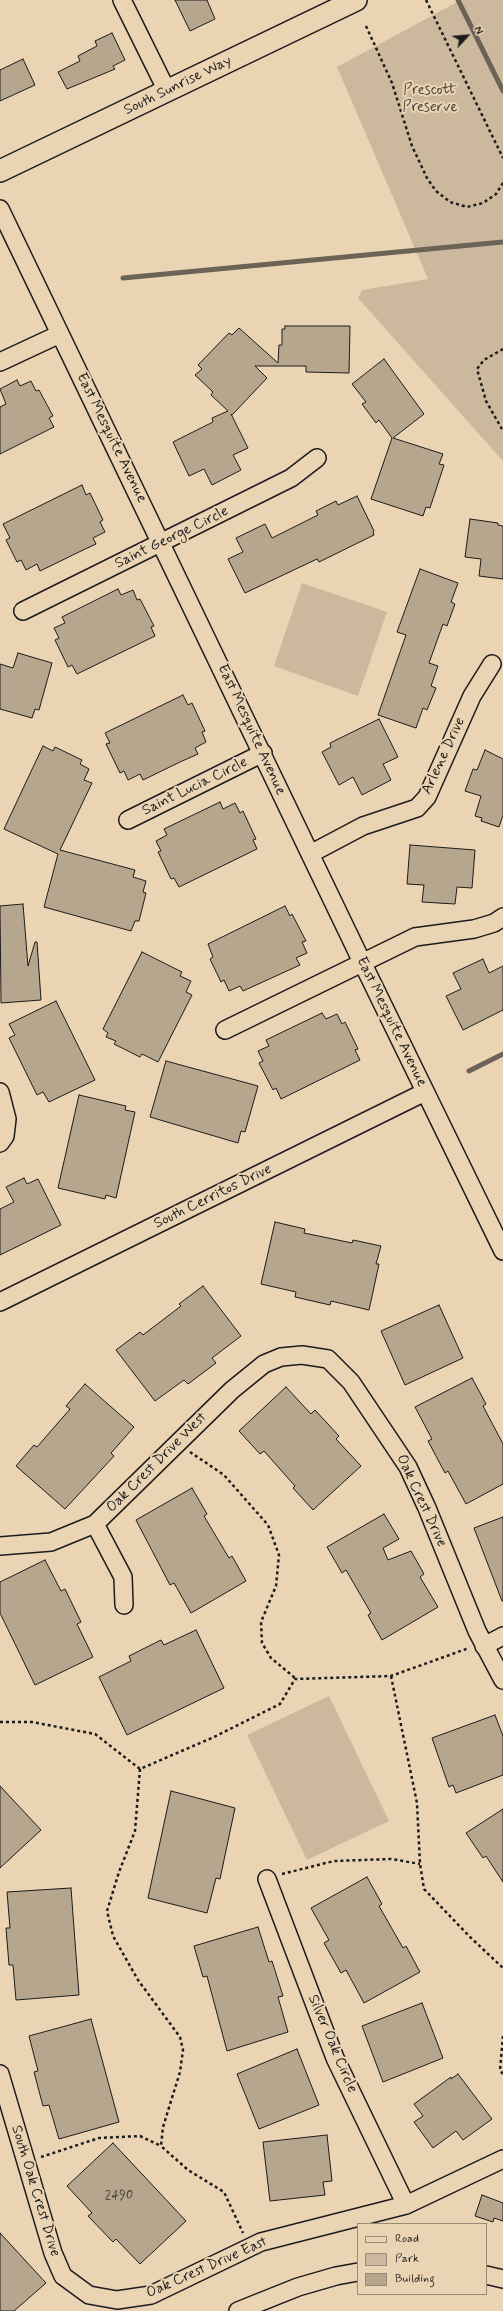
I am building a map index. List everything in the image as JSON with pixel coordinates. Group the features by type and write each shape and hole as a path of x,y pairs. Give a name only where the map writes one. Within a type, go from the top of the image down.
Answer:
{"main road":[{"name":"South Sunrise Way","path":"0,171 348,2"}],"street":[{"path":"122,0 167,91"},
{"name":"East Mesquite Avenue","path":"0,209 263,753 362,962 503,1250"},
{"path":"0,362 60,334"},
{"name":"Saint George Circle","path":"23,611 291,478 317,458"},
{"name":"Arlene Drive","path":"310,854 364,826 417,808 427,797 472,696 492,664"},
{"name":"Saint Lucia Circle","path":"128,820 263,753"},
{"path":"225,1030 415,937 474,930 494,923 503,917"},
{"path":"0,1092 7,1120 5,1136 0,1143"},
{"name":"South Cerritos Drive","path":"0,1302 425,1092"},
{"name":"Oak Crest Drive West","path":"0,1546 51,1542 95,1524 232,1390 264,1364 281,1357 302,1355"},
{"name":"Oak Crest Drive","path":"302,1355 328,1359 351,1382 408,1467 483,1644 503,1680"},
{"path":"95,1524 123,1577 124,1605"},
{"path":"483,1644 503,1636"},
{"name":"Silver Oak Circle","path":"267,1879 335,2058 406,2205"},
{"name":"South Oak Crest Drive","path":"0,2074 53,2253 63,2276 89,2295"},
{"name":"Oak Crest Drive East","path":"89,2295 117,2300 151,2295 261,2242 406,2205 503,2159"},
{"path":"238,2311 298,2287 336,2276 357,2272"},
{"path":"487,2275 503,2279"}],"path":[{"path":"426,0 503,158"},
{"path":"366,26 392,83 412,146 427,178 436,191 450,202 467,207 483,203 496,194 503,184"},
{"path":"503,349 484,360 477,369 486,401 503,431"},
{"path":"177,1443 224,1475 268,1525 280,1555 276,1586 262,1622 262,1643 271,1658 295,1679 391,1676 483,1644"},
{"path":"391,1676 417,1803 420,1864 424,1889 503,1968"},
{"path":"140,1769 214,1737 280,1704 295,1679"},
{"path":"0,1722 32,1722 95,1734 140,1769"},
{"path":"140,1769 135,1831 106,1911 113,1936 138,1980 180,2037 183,2050 180,2072 163,2127 161,2146"},
{"path":"267,1879 307,1866 334,1861 391,1859 420,1864"},
{"path":"503,2036 500,2070 503,2074"},
{"path":"26,2162 99,2138 140,2136 161,2146 188,2170 224,2192 249,2248"}],"green space":[{"name":"Prescott Preserve","path":"461,0 503,0 503,461 358,298 362,290 428,279 337,67"},
{"path":"302,583 387,612 358,696 274,666"},
{"path":"329,1696 389,1821 307,1860 247,1735"}],"building":[{"path":"175,0 207,0 215,19 190,31"},
{"path":"112,33 125,60 113,66 115,69 67,89 58,72 80,61 78,56 97,46 95,41"},
{"path":"23,59 35,85 0,101 0,70"},
{"path":"285,326 350,326 349,373 306,372 306,366 255,366 267,378 232,415 231,414 248,448 233,455 241,470 212,485 204,469 189,476 173,442 213,422 212,418 228,411 211,395 213,392 195,375 202,369 198,365 229,333 232,335 239,328 278,363 279,345 282,345 282,329 285,329"},
{"path":"384,359 424,414 393,438 443,454 439,464 444,465 430,508 426,507 423,516 371,499 392,438 379,420 376,423 362,404 366,402 352,384"},
{"path":"17,380 20,386 31,381 36,391 39,390 53,416 49,418 54,427 0,454 0,407 6,404 0,389"},
{"path":"82,485 86,495 90,493 103,520 100,522 105,532 93,538 96,544 40,571 37,564 26,570 21,560 17,562 6,540 10,538 3,524"},
{"path":"357,496 374,531 374,535 319,562 317,559 245,593 228,559 243,552 236,538 265,524 272,538 318,515 316,511 336,501 338,505"},
{"path":"470,519 498,523 498,525 503,526 503,579 479,576 481,559 465,557"},
{"path":"420,569 458,583 451,602 455,604 447,626 443,624 429,663 438,666 431,686 436,688 427,710 423,708 416,728 378,715 406,635 397,632"},
{"path":"118,589 121,595 133,590 137,600 140,599 154,626 151,627 155,636 77,674 72,665 68,667 55,640 59,638 54,628 65,623 62,617"},
{"path":"18,653 52,663 39,710 35,709 32,718 0,709 0,664 13,668"},
{"path":"183,695 188,705 192,703 205,731 202,732 206,742 195,748 198,754 143,780 140,774 128,780 124,771 120,773 106,744 110,743 105,733"},
{"path":"379,719 398,757 383,764 391,780 362,795 353,777 339,785 322,752 331,747 330,743"},
{"path":"43,746 53,751 55,747 82,760 80,764 89,769 84,780 92,783 60,850 135,870 133,877 146,881 143,892 146,893 139,921 135,921 131,931 44,907 58,854 4,829"},
{"path":"485,750 503,759 503,815 499,827 481,821 482,818 475,816 481,796 465,791 473,769 477,770"},
{"path":"220,802 223,809 235,803 240,813 243,811 256,839 253,840 257,849 179,887 174,878 171,879 158,852 161,851 156,841 167,835 164,829"},
{"path":"410,845 475,850 472,888 457,887 455,904 422,902 424,885 407,884"},
{"path":"23,904 28,966 35,942 37,942 41,1000 1,1003 0,906"},
{"path":"285,906 290,916 292,914 306,941 302,942 307,953 296,958 300,965 243,991 240,986 229,991 224,980 221,982 210,959 213,957 208,944"},
{"path":"142,952 182,972 180,976 191,981 186,992 192,995 158,1062 142,1054 140,1057 114,1044 116,1041 106,1037 108,1033 103,1029"},
{"path":"483,959 489,973 503,966 503,1010 463,1030 446,996 461,989 453,973"},
{"path":"56,1001 95,1080 49,1102 43,1092 37,1095 9,1038 15,1035 9,1024"},
{"path":"322,1013 326,1019 337,1014 342,1024 345,1022 358,1049 355,1050 360,1060 281,1099 276,1088 273,1090 259,1063 263,1061 258,1051 269,1046 266,1040"},
{"path":"166,1061 258,1086 245,1132 241,1131 238,1143 150,1117"},
{"path":"79,1095 126,1106 125,1110 135,1112 116,1198 106,1195 105,1199 58,1188"},
{"path":"24,1178 27,1184 38,1179 61,1225 0,1255 0,1209 14,1202 6,1187"},
{"path":"275,1222 305,1229 304,1233 352,1243 353,1240 381,1246 376,1264 379,1264 369,1310 331,1301 330,1305 295,1297 296,1292 261,1284"},
{"path":"203,1286 241,1336 212,1358 216,1363 188,1384 184,1380 155,1401 116,1350 140,1332 143,1335 181,1306 179,1304"},
{"path":"439,1305 463,1358 405,1385 381,1331"},
{"path":"472,1378 486,1404 483,1406 503,1444 503,1484 466,1504 448,1471 445,1473 428,1441 432,1439 415,1407"},
{"path":"85,1384 134,1427 111,1453 114,1456 65,1509 16,1466 34,1445 37,1447 70,1409 66,1406"},
{"path":"286,1387 311,1414 315,1410 339,1436 336,1439 361,1466 313,1510 293,1488 295,1486 264,1451 260,1454 239,1431"},
{"path":"192,1488 207,1514 204,1516 229,1558 232,1556 246,1581 191,1613 174,1583 170,1585 136,1520"},
{"path":"384,1514 399,1539 383,1548 388,1560 411,1551 424,1574 420,1577 438,1607 382,1640 368,1615 371,1613 346,1570 342,1573 327,1547"},
{"path":"503,1517 503,1601 502,1601 474,1528"},
{"path":"45,1560 61,1591 65,1589 81,1622 77,1624 93,1657 35,1685 0,1613 0,1582"},
{"path":"196,1630 224,1688 127,1735 99,1677 131,1661 129,1656 161,1640 164,1645"},
{"path":"495,1715 503,1736 503,1775 456,1793 453,1785 449,1787 432,1738"},
{"path":"0,1786 41,1830 0,1868"},
{"path":"171,1791 235,1808 220,1879 216,1878 207,1913 148,1898"},
{"path":"503,1809 503,1882 486,1856 483,1858 466,1833"},
{"path":"367,1877 382,1904 379,1906 403,1948 406,1946 420,1972 364,2003 346,1970 341,1973 324,1943 329,1940 311,1908"},
{"path":"71,1888 79,1995 16,2000 13,1965 9,1965 6,1928 10,1928 7,1892"},
{"path":"258,1927 269,1962 272,1961 283,1996 278,1997 288,2032 227,2051 207,1976 203,1977 194,1946"},
{"path":"422,2003 443,2058 383,2082 362,2026"},
{"path":"91,2019 119,2122 59,2139 49,2105 43,2106 34,2072 38,2071 29,2036"},
{"path":"297,2049 319,2105 259,2129 237,2074"},
{"path":"458,2074 492,2119 463,2140 456,2131 433,2148 414,2122 423,2116 414,2104 451,2077 451,2079"},
{"path":"327,2135 332,2181 323,2182 325,2195 270,2201 263,2142"},
{"path":"113,2143 186,2221 140,2264 116,2239 113,2242 88,2216 92,2213 67,2186"},
{"path":"482,2195 503,2203 503,2221 494,2218 493,2222 475,2216"},
{"path":"0,2233 46,2283 14,2311 0,2311"}],"waterway":[{"path":"458,0 503,91"},
{"path":"123,278 503,242"},
{"path":"469,1071 503,1054"}]}
